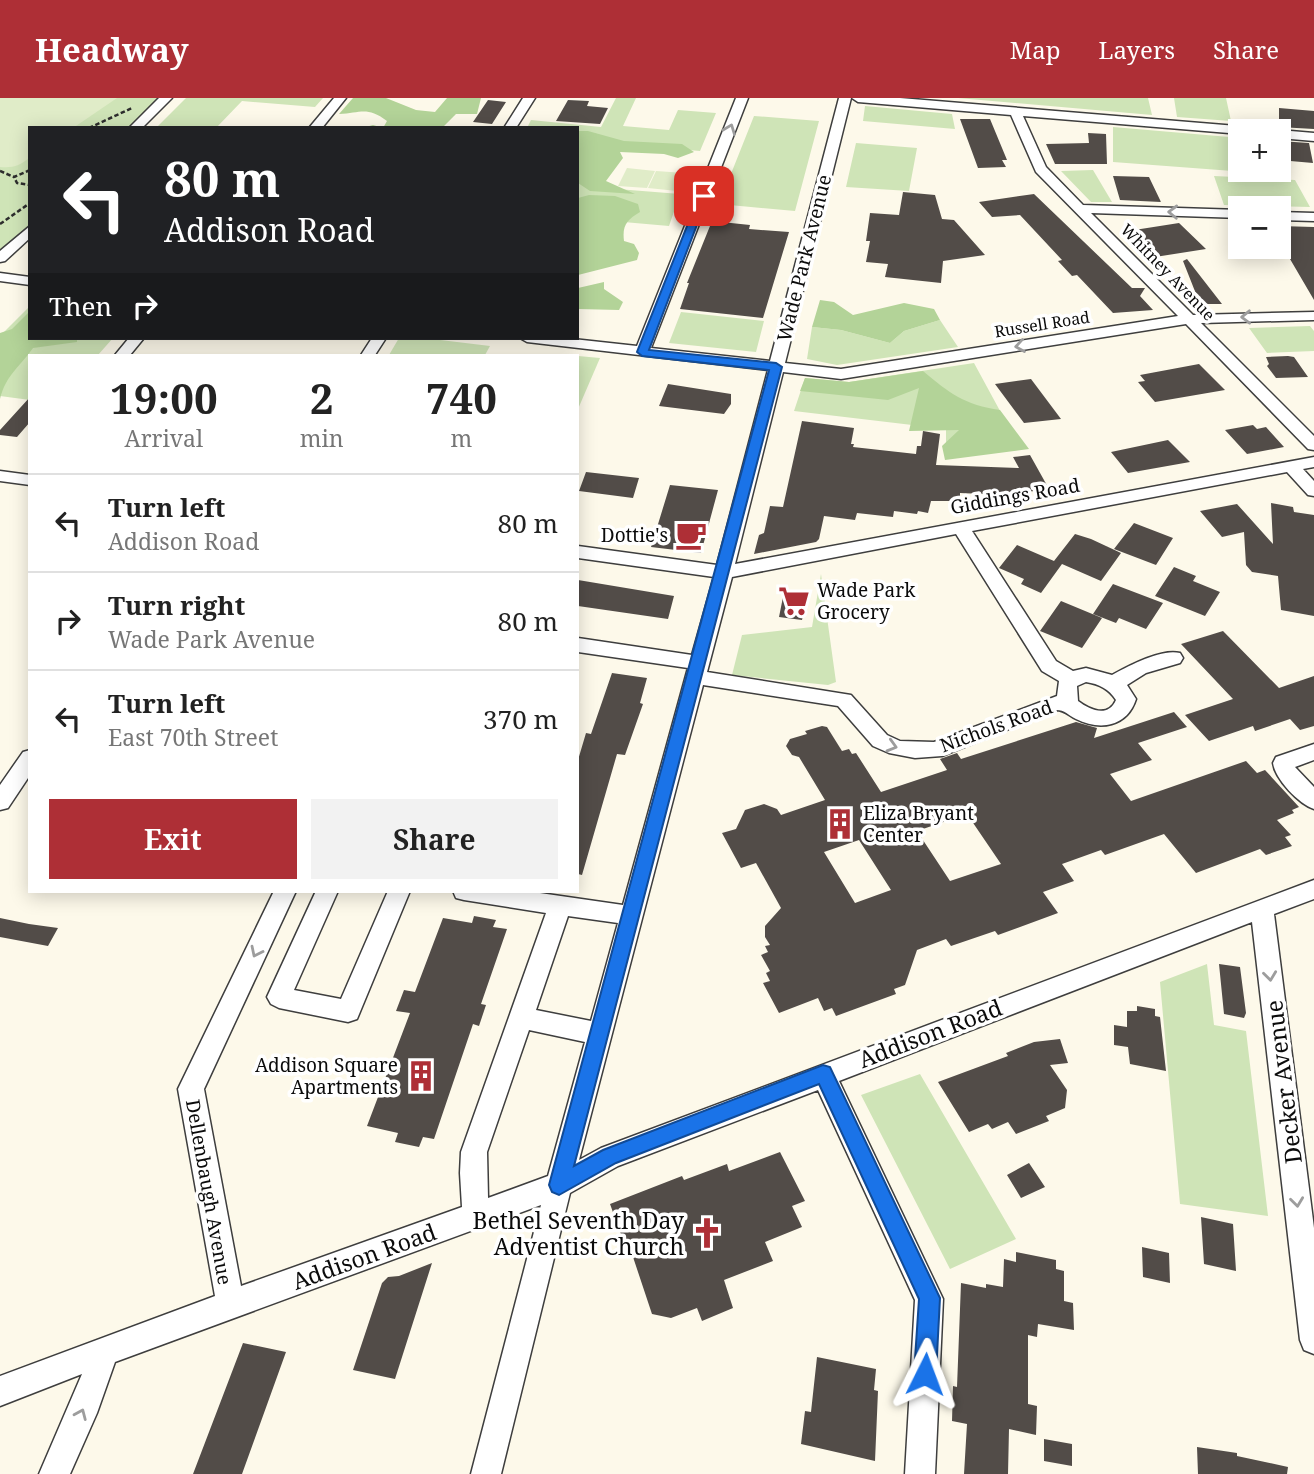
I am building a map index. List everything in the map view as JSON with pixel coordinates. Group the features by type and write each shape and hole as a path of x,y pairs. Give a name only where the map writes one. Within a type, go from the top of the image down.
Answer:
{"street":[{"path":"137,126 166,98"},
{"path":"316,126 340,98"},
{"path":"511,126 529,98"},
{"path":"642,352 742,98"},
{"name":"Wade Park Avenue","path":"486,1474 559,1185 724,572 845,98"},
{"path":"858,98 1228,129"},
{"name":"Whitney Avenue","path":"1017,112 1040,169 1314,445"},
{"path":"1291,135 1314,137"},
{"path":"1082,209 1228,214"},
{"path":"1291,216 1314,217"},
{"path":"0,258 28,232"},
{"path":"0,277 28,281"},
{"name":"Russell Road","path":"543,340 841,374 1189,318 1314,316"},
{"path":"123,354 135,340"},
{"name":"Giddings Road","path":"579,552 724,572 1314,462"},
{"path":"15,479 28,465"},
{"path":"1291,467 1314,491"},
{"path":"961,528 1049,666 1072,679"},
{"name":"Nichols Road","path":"579,645 844,700 871,736 885,746 914,751 935,750 1054,703 1068,702"},
{"path":"1114,683 1139,668 1173,658"},
{"name":"Nichols Road","path":"1092,675 1114,683 1122,690 1126,699 1125,707 1110,718 1086,716 1068,702 1065,694 1066,686 1072,679 1092,675"},
{"path":"1314,752 1283,763 1284,769 1314,801"},
{"path":"0,802 28,761"},
{"name":"Addison Road","path":"0,1391 230,1304 559,1185 610,1157 823,1073 1314,889"},
{"name":"Dellenbaugh Avenue","path":"230,1304 191,1088 284,893"},
{"path":"326,893 279,997 348,1011 398,893"},
{"path":"477,893 632,916"},
{"path":"476,1216 473,1165 476,1143 482,1133 560,906"},
{"name":"Decker Avenue","path":"1262,908 1314,1340"},
{"path":"521,1018 600,1034"},
{"path":"823,1073 929,1298 919,1474"},
{"path":"54,1474 82,1413 105,1351"}],"path":[{"path":"93,126 138,103"},
{"path":"0,172 14,177 28,171"},
{"path":"14,177 17,183 28,185"},
{"path":"0,224 28,204"}],"green space":[{"path":"0,98 167,98 138,126 28,126 28,232 0,258"},
{"path":"0,98 117,98 76,126 28,126 28,158 13,167 0,167"},
{"path":"186,98 323,98 315,107 242,101 218,126 158,126"},
{"path":"353,98 386,98 416,110 435,112 447,98 481,98 477,114 456,114 444,126 384,126 387,121 374,113 364,111 339,114"},
{"path":"616,98 636,98 623,126 669,130 678,110 716,113 700,151 594,142 579,173 579,126 528,126 531,120 601,127"},
{"path":"958,98 1148,98 1152,115"},
{"path":"1174,98 1226,98 1231,119 1228,121 1177,117"},
{"path":"865,106 952,114 955,129 863,121"},
{"path":"754,116 819,121 795,211 719,204"},
{"path":"1113,127 1228,137 1228,171 1113,162"},
{"path":"579,131 624,141 682,144 694,152 678,158 664,154 620,152 623,158 606,181 635,194 590,191 579,184"},
{"path":"856,143 917,148 909,191 846,187"},
{"path":"627,168 655,171 647,188 618,186"},
{"path":"1093,170 1112,202 1091,202 1061,171"},
{"path":"656,171 685,173 677,191 648,188"},
{"path":"1214,176 1228,177 1228,182 1295,180 1310,207 1291,207 1291,196 1228,196 1228,205 1224,205"},
{"path":"579,178 592,187 680,194 669,226 579,218"},
{"path":"589,195 615,196 638,204 640,212 626,223 624,231 624,241 634,244 639,253 637,260 579,275 579,198"},
{"path":"604,282 604,289 623,302 619,310 579,309 579,288"},
{"path":"820,300 834,302 853,315 904,303 934,309 940,320 904,331 890,343 841,330 812,327"},
{"path":"28,308 28,340 111,340 99,354 28,354 28,400 0,396 0,336"},
{"path":"681,312 764,321 756,352 669,343"},
{"path":"28,313 28,340 77,342 33,348 9,378 0,399 0,333 12,329"},
{"path":"940,320 958,347 837,365 807,359 812,327 841,330 890,343 904,331"},
{"path":"1310,326 1314,331 1314,351 1267,353 1249,328"},
{"path":"398,340 440,340 490,346 486,354 390,354"},
{"path":"579,356 600,358 579,407"},
{"path":"974,363 1018,444 946,457 946,429 794,411 805,378 849,382"},
{"path":"923,371 958,397 1000,410 1029,449 945,460 942,446 959,430 909,431 919,388 888,400 800,391 805,378 849,382"},
{"path":"821,574 836,682 828,685 732,675 742,635 812,627"},
{"path":"1207,964 1214,1025 1246,1031 1268,1216 1180,1204 1160,982"},
{"path":"920,1074 1016,1239 950,1269 861,1095"}],"building":[{"path":"488,100 506,102 492,124 473,122"},
{"path":"568,100 589,101 587,106 608,108 600,124 556,121"},
{"path":"1279,108 1314,111 1314,129 1291,128 1291,119 1279,119"},
{"path":"960,119 990,119 1007,160 1002,160 1006,167 978,168"},
{"path":"1088,133 1106,134 1107,164 1055,164 1046,144 1089,143"},
{"path":"1291,142 1309,143 1313,163 1291,161"},
{"path":"1113,176 1149,177 1161,202 1120,200"},
{"path":"903,192 935,195 942,219 954,220 985,255 943,261 941,283 885,277 888,264 866,262 870,241 866,241 870,213 899,215"},
{"path":"1034,194 1132,288 1145,288 1140,296 1153,310 1113,313 1077,275 1072,276 1058,261 1062,260 1020,215 992,217 979,202"},
{"path":"712,221 750,225 749,229 789,232 763,318 680,309 687,283"},
{"path":"1179,223 1206,249 1155,257 1128,231"},
{"path":"1291,226 1314,227 1314,300 1290,259"},
{"path":"1187,259 1222,304 1200,304 1183,261"},
{"path":"1266,357 1294,357 1308,377 1276,378 1267,366 1269,364"},
{"path":"1199,364 1225,390 1155,402 1138,382 1145,381 1140,375"},
{"path":"1031,379 1061,419 1024,423 995,384"},
{"path":"668,384 731,394 731,404 724,414 659,406"},
{"path":"28,399 28,424 17,437 0,435 0,430"},
{"path":"802,421 854,428 851,444 854,444 853,447 916,454 917,446 921,446 923,431 940,434 936,465 1019,468 1013,457 1030,455 1049,489 1006,495 960,493 960,501 931,501 928,513 894,511 893,517 857,513 855,520 824,516 816,542 754,554 759,535 764,533 770,506 783,507"},
{"path":"1253,425 1257,429 1266,427 1284,447 1247,454 1225,430"},
{"path":"1168,440 1190,462 1128,473 1111,452"},
{"path":"586,472 639,478 633,498 579,491"},
{"path":"670,485 718,490 701,553 651,547"},
{"path":"1271,503 1293,507 1294,512 1314,515 1314,616 1281,610 1278,576 1252,572 1246,565 1244,532 1222,537 1200,511 1237,504 1273,544"},
{"path":"1134,523 1173,538 1156,565 1114,549"},
{"path":"1075,534 1121,553 1101,581 1062,564 1041,593 1021,584 1024,579 999,568 1017,545 1054,561"},
{"path":"1174,567 1196,576 1193,581 1220,592 1205,616 1155,596"},
{"path":"579,580 674,596 668,619 579,606"},
{"path":"1113,584 1163,603 1146,629 1119,618 1116,623 1093,614"},
{"name":"Wade Park Grocery","path":"784,592 807,595 802,620 779,617"},
{"path":"1061,601 1102,618 1082,648 1040,631"},
{"path":"1223,631 1279,688 1314,676 1314,726 1300,730 1290,719 1255,731 1253,726 1209,741 1185,715 1233,699 1181,644"},
{"path":"612,673 647,678 640,703 643,704 625,755 617,754 582,875 579,874 579,757 586,733 591,734"},
{"name":"Eliza Bryant Center","path":"1174,712 1187,727 1138,743 1152,760 1110,774 1131,801 1246,761 1257,773 1265,770 1299,807 1292,810 1294,813 1277,820 1291,835 1285,837 1292,846 1266,855 1260,849 1196,873 1164,834 1105,855 1101,850 1062,864 1074,881 1043,892 1058,913 998,935 995,931 951,946 946,939 917,950 905,985 894,989 896,994 836,1016 832,1008 824,1011 818,998 779,1013 763,983 770,981 766,973 770,971 761,955 768,952 765,946 770,945 765,937 765,926 781,908 756,863 741,868 722,833 736,829 745,810 764,804 777,809 781,815 825,800 799,757 792,755 786,746 790,739 807,734 805,731 827,727 842,751 849,749 852,754 856,753 881,792 947,770 940,759 957,753 961,759 1076,722 1097,728 1094,738","holes":["967,814 1001,864 950,881 917,831","859,840 891,890 855,903 824,852"]},
{"name":"Addison Square Apartments","path":"474,916 496,920 493,927 507,929 481,1004 486,1005 479,1026 473,1024 434,1139 423,1137 419,1147 395,1142 398,1133 367,1126 410,1013 396,1011 404,990 415,992 443,918 472,923"},
{"path":"0,918 58,928 48,946 0,937"},
{"path":"1219,964 1240,967 1246,1013 1244,1018 1224,1014"},
{"path":"1137,1006 1155,1009 1155,1016 1160,1017 1166,1071 1130,1064 1128,1047 1114,1045 1114,1025 1127,1027 1127,1011 1137,1011"},
{"path":"1060,1039 1068,1063 1050,1065 1067,1090 1065,1108 1046,1116 1049,1121 1016,1134 1008,1122 992,1129 988,1124 969,1132 938,1082 1008,1056 1006,1053 1034,1042"},
{"path":"780,1152 805,1201 792,1206 802,1227 765,1242 773,1261 724,1280 733,1308 702,1321 697,1308 671,1318 652,1314 627,1239 623,1240 610,1204 682,1176 684,1180 727,1164 729,1171"},
{"path":"1029,1163 1045,1187 1021,1198 1007,1175"},
{"path":"1201,1217 1233,1224 1236,1271 1204,1264"},
{"path":"1142,1247 1169,1253 1170,1283 1143,1277"},
{"path":"1016,1252 1056,1260 1056,1269 1064,1271 1064,1301 1073,1303 1074,1330 1038,1324 1037,1337 1028,1335 1028,1404 1037,1406 1036,1435 1009,1429 1008,1474 964,1474 967,1424 952,1421 953,1386 957,1387 961,1283 986,1288 986,1284 1003,1287 1004,1259 1016,1262"},
{"path":"432,1263 395,1379 353,1370 382,1283 388,1277 399,1276"},
{"path":"243,1343 286,1352 242,1474 193,1474"},
{"path":"817,1357 876,1369 874,1390 878,1391 875,1461 801,1444 805,1411 811,1412"},
{"path":"1044,1439 1072,1444 1072,1466 1044,1461"},
{"path":"1197,1447 1237,1453 1237,1456 1288,1467 1287,1474 1198,1474"}],"place":[{"name":"Dottie's","path":"691,535"},
{"name":"Wade Park Grocery","path":"794,601"},
{"name":"Eliza Bryant Center","path":"840,824"},
{"name":"Addison Square Apartments","path":"421,1076"},
{"name":"Bethel Seventh Day Adventist Church","path":"707,1233"}],"route":[{"path":"704,196 642,352 776,367 724,572 559,1185 610,1157 823,1073 929,1298 925,1374"}]}
